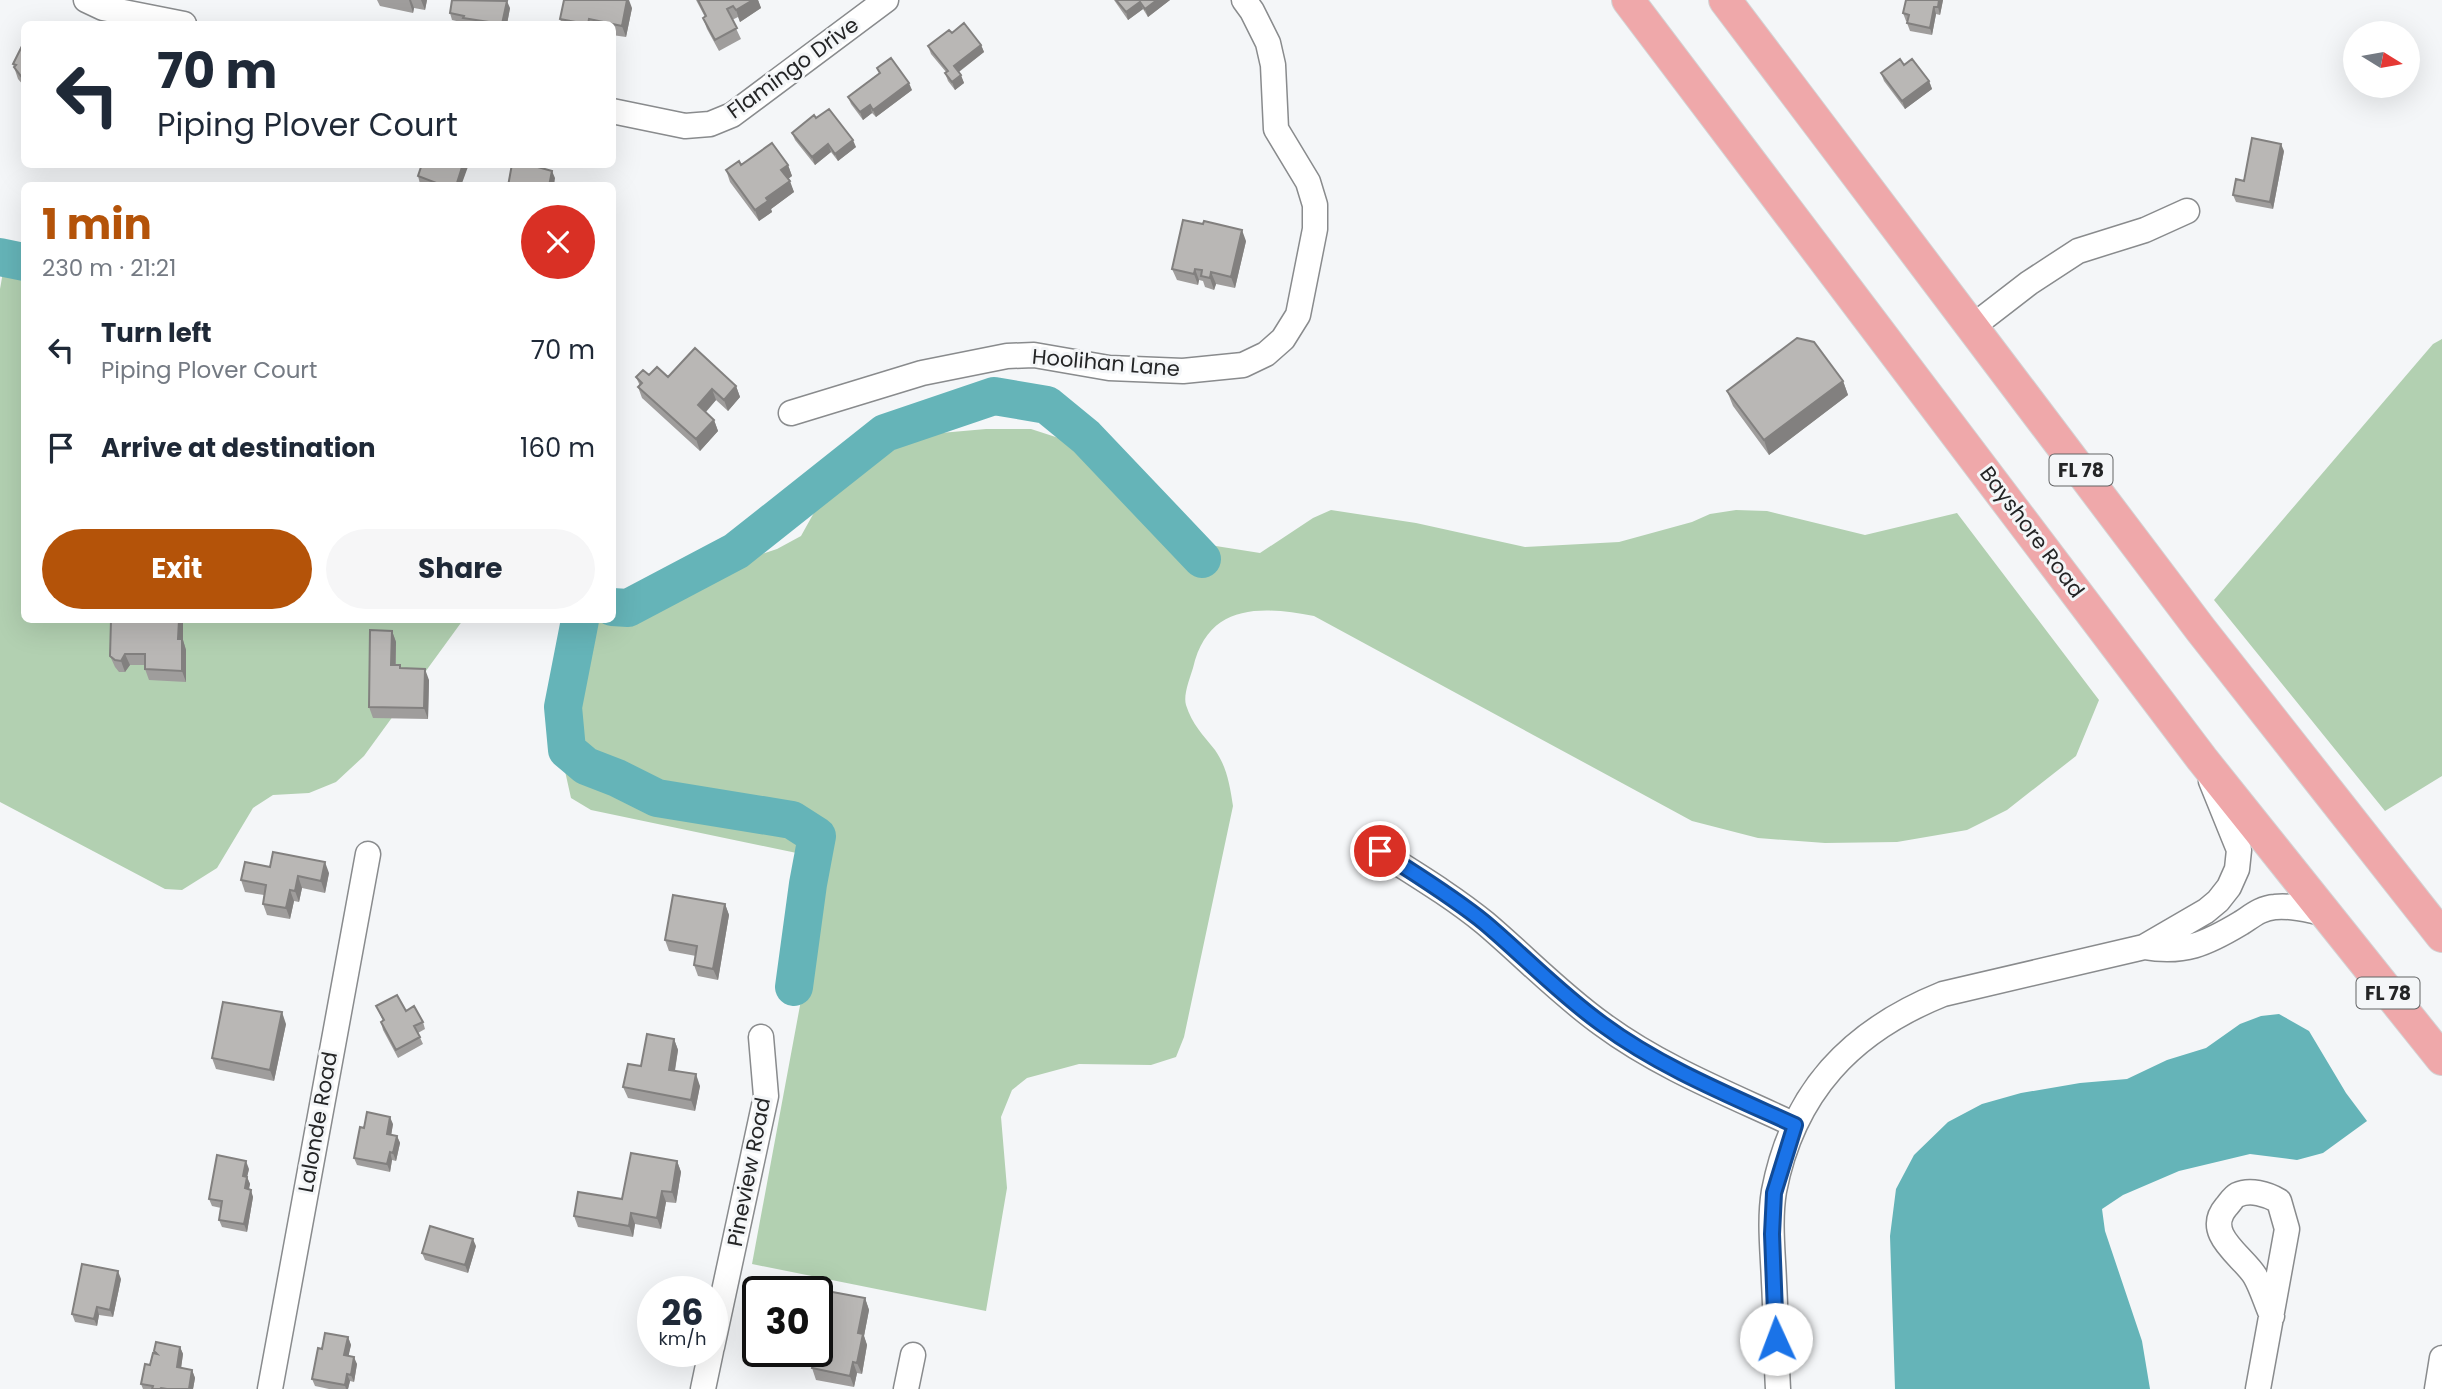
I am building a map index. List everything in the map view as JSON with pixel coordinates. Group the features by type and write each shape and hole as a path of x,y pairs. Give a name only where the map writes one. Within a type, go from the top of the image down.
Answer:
{"main road":[{"name":"Bayshore Road","path":"1628,0 2202,759 2442,1059"},
{"name":"FL 78","path":"1725,0 2201,629 2442,936"},
{"path":"2329,920 2368,951 2413,1004 2442,1025"}],"street":[{"path":"86,0 103,8 169,21"},
{"name":"Flamingo Drive","path":"616,112 685,126 709,124 732,115 886,0"},
{"name":"Hoolihan Lane","path":"791,413 922,373 1007,356 1034,355 1109,368 1183,371 1243,365 1266,354 1283,340 1298,315 1315,229 1315,205 1308,183 1276,129 1273,65 1268,43 1248,6"},
{"path":"1972,327 2029,283 2078,251 2146,230 2187,211"},
{"path":"1778,1389 1772,1234 1774,1193 1795,1125 1812,1094 1853,1045 1871,1031 1919,1004 1942,994 2144,947 2206,911 2218,901 2229,887 2237,869 2239,850 2202,759"},
{"path":"1380,851 1483,922 1564,994 1629,1043 1668,1066 1795,1125"},
{"name":"Lalonde Road","path":"270,1389 368,854"},
{"path":"2144,947 2166,951 2186,949 2208,941 2260,910 2274,907 2290,906 2329,920"},
{"name":"Pineview Road","path":"728,1276 766,1096 761,1037"},
{"path":"2258,1389 2272,1316"},
{"path":"906,1389 913,1355"},
{"path":"2437,1389 2442,1359"},
{"name":"Pineview Road","path":"703,1389 708,1367"}],"green space":[{"path":"3,272 21,276 21,623 461,623 364,756 336,782 309,793 273,795 253,808 217,868 182,890 165,889 0,802 0,289"},
{"path":"2442,339 2442,776 2385,811 2214,600 2433,344"},
{"path":"986,429 1031,429 1068,441 1090,456 1151,532 1178,540 1260,553 1313,518 1331,510 1416,523 1525,547 1619,542 1692,522 1710,514 1736,510 1767,511 1865,535 1957,513 2099,700 2076,756 2007,810 1967,830 1897,842 1825,843 1758,838 1692,821 1314,616 1256,611 1224,620 1211,631 1200,647 1185,696 1191,718 1222,763 1233,806 1184,1037 1176,1057 1151,1065 1079,1064 1027,1078 1012,1090 1001,1117 1007,1188 986,1311 833,1280 833,1276 812,1276 752,1264 823,870 811,856 591,810 571,798 565,771 582,623 616,623 616,599 675,583 777,549 801,536 826,491 918,435"}],"water":[{"path":"2279,1014 2309,1031 2346,1093 2367,1121 2323,1153 2297,1160 2250,1154 2179,1171 2123,1195 2102,1209 2105,1231 2142,1341 2150,1389 1895,1389 1890,1236 1896,1189 1914,1155 1948,1122 1982,1104 2021,1093 2080,1083 2127,1079 2167,1060 2206,1048 2240,1024 2261,1016"}],"building":[{"path":"452,0 507,1 503,21 482,21 450,13"},
{"path":"564,0 627,0 622,26 616,25 616,21 560,19"},
{"path":"698,0 753,0 736,10 733,6 727,9 737,28 715,40 703,18 706,16"},
{"path":"1116,0 1157,0 1145,9 1140,2 1126,12"},
{"path":"1906,0 1939,0 1938,7 1934,7 1930,28 1907,23 1909,15 1903,13"},
{"path":"964,23 981,45 954,66 961,75 952,82 945,73 948,71 928,46 949,30 952,33"},
{"path":"21,48 21,76 13,64"},
{"path":"891,58 909,83 873,110 870,105 860,112 848,97 880,73 877,68"},
{"path":"1900,59 1904,65 1912,59 1929,81 1902,101 1881,73"},
{"path":"829,109 853,140 835,154 828,144 812,157 792,133 814,115 816,118"},
{"path":"2252,138 2281,144 2270,202 2233,195 2236,179 2244,181"},
{"path":"772,143 788,165 781,170 790,181 766,198 768,201 755,210 726,170 739,161 741,165"},
{"path":"421,168 462,168 457,182 434,182 418,176"},
{"path":"511,168 541,168 552,171 550,182 509,182"},
{"path":"1183,220 1203,224 1204,221 1242,230 1231,277 1211,272 1210,278 1201,276 1202,270 1195,269 1194,274 1172,269"},
{"path":"1797,338 1814,342 1843,381 1764,440 1727,391"},
{"path":"695,348 736,386 724,400 712,389 698,405 714,420 696,439 638,387 642,383 636,377 643,370 649,375 657,367 668,377"},
{"path":"111,623 179,623 178,639 182,639 182,671 145,669 145,654 125,654 121,661 110,656"},
{"path":"370,630 392,631 391,665 425,669 424,708 369,707"},
{"path":"273,852 325,862 321,881 298,876 295,891 290,890 286,908 263,904 266,885 241,880 245,862 270,867"},
{"path":"673,895 725,904 713,969 694,965 697,946 665,940"},
{"path":"397,995 406,1011 414,1006 423,1022 414,1026 420,1037 396,1050 376,1006"},
{"path":"223,1002 282,1012 270,1070 212,1058"},
{"path":"647,1034 674,1039 669,1070 696,1074 691,1100 623,1087 628,1064 641,1066"},
{"path":"367,1112 390,1117 387,1134 397,1136 387,1164 354,1158 360,1127 364,1128"},
{"path":"631,1153 677,1161 672,1192 662,1191 657,1218 631,1213 629,1226 574,1216 578,1192 622,1199"},
{"path":"217,1155 246,1161 243,1176 247,1177 245,1188 251,1190 244,1224 219,1220 222,1201 209,1199"},
{"path":"430,1226 473,1239 465,1265 422,1253"},
{"path":"82,1264 118,1271 110,1310 97,1307 94,1319 72,1314"},
{"path":"833,1292 865,1298 858,1333 863,1334 857,1363 853,1362 850,1376 812,1368 833,1367"},
{"path":"325,1333 348,1337 344,1355 354,1357 351,1375 347,1374 345,1385 312,1379 318,1348 322,1349"},
{"path":"156,1342 180,1347 177,1367 192,1370 189,1389 152,1389 153,1386 141,1384 145,1364 150,1365 153,1353 157,1354 154,1351"}],"waterway":[{"path":"0,257 21,261"},
{"path":"616,607 628,608 736,551 885,433 994,396 1047,405 1086,437 1202,559"},
{"path":"579,623 563,707 567,750 586,766 657,798 792,820 817,836 794,987"}],"route":[{"path":"1380,851 1483,922 1564,994 1629,1043 1674,1069 1795,1125 1774,1193 1772,1234 1776,1339"}]}
